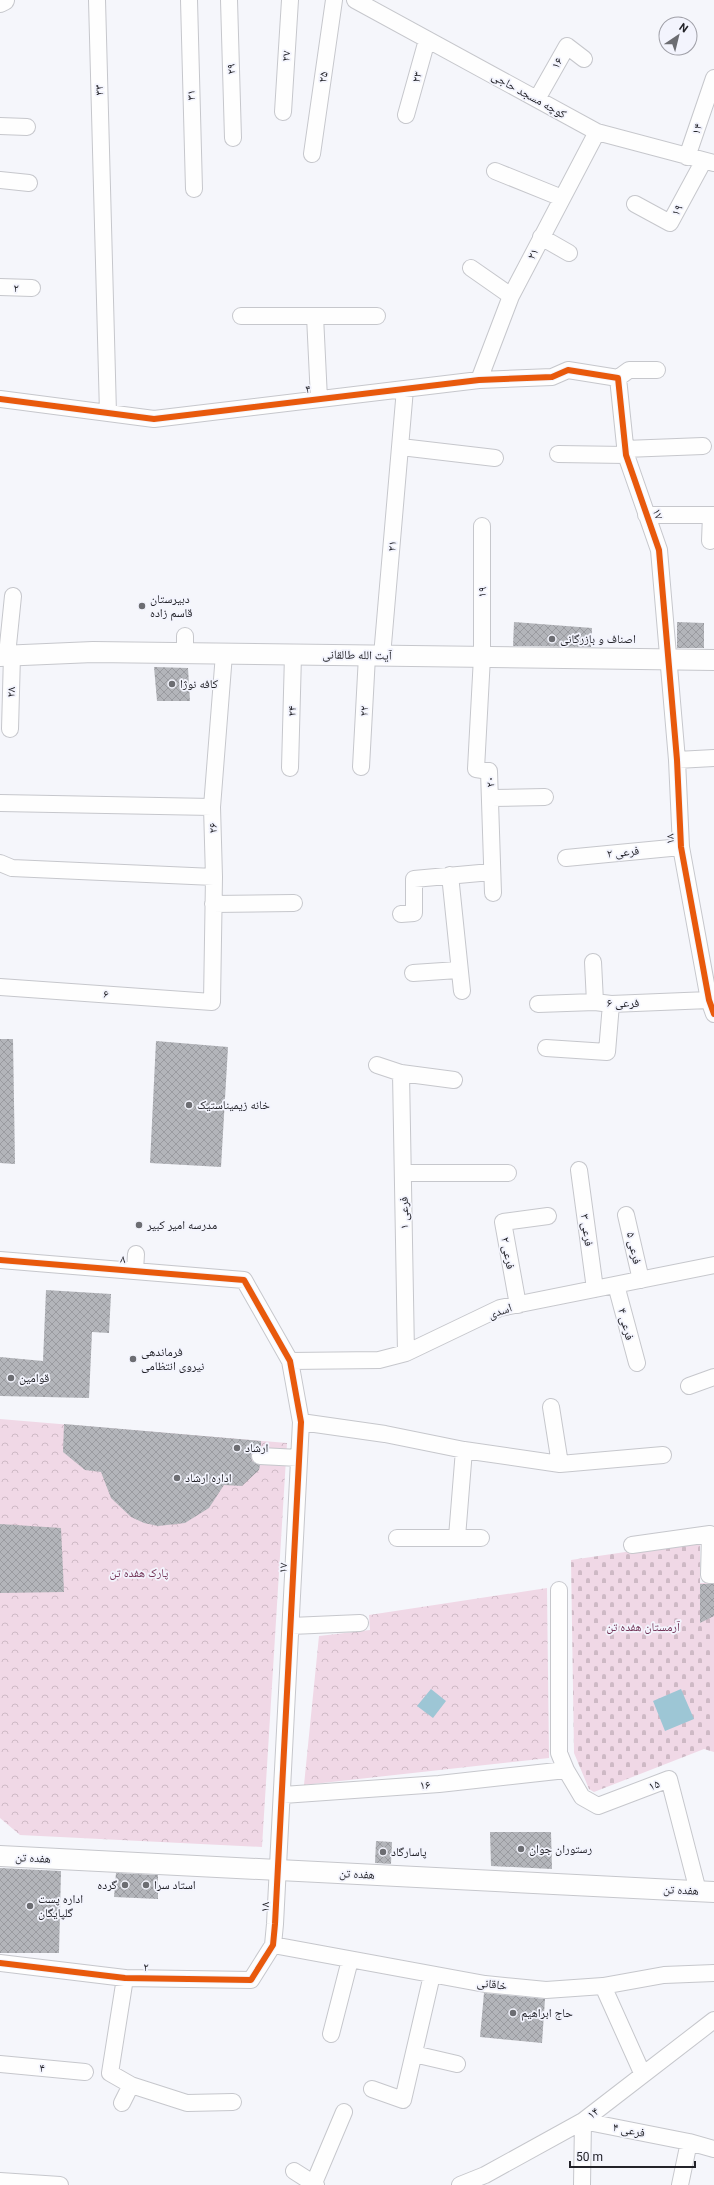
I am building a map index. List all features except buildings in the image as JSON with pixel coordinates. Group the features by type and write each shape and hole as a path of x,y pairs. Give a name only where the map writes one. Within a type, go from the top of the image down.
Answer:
{"main road":[{"name":"آیت الله طالقانی","path":"6,655 94,652 185,645 224,654 482,657 555,654 672,656 714,660"},
{"name":"هفده تن","path":"0,1856 706,1891"}],"street":[{"name":"۳۳","path":"96,0 108,413"},
{"name":"۳۱","path":"189,0 194,189"},
{"name":"۲۹","path":"229,0 233,138"},
{"name":"۲۷","path":"283,112 290,0"},
{"name":"۲۵","path":"312,154 334,0"},
{"name":"کوچه مسجد حاجی","path":"355,0 596,132 708,163"},
{"name":"۲۳","path":"406,115 427,40"},
{"name":"۱۶","path":"537,99 567,46 584,58"},
{"name":"۱۴","path":"687,157 714,78"},
{"path":"0,126 27,127"},
{"name":"۲۱","path":"479,380 511,296 596,132"},
{"name":"۱۹","path":"634,204 670,223 708,163"},
{"path":"495,171 562,198"},
{"path":"0,180 29,183"},
{"path":"541,237 569,253"},
{"path":"470,268 511,296"},
{"name":"۲","path":"0,287 32,288"},
{"path":"242,316 377,316"},
{"path":"315,316 320,399"},
{"name":"۴","path":"0,399 154,419 479,380 552,377 568,370 618,378"},
{"path":"618,378 629,370 657,370"},
{"name":"۱۷","path":"618,378 625,452 659,550 672,656"},
{"name":"۲۱","path":"375,656 401,447 405,388"},
{"path":"558,454 625,452 703,446"},
{"path":"401,447 496,458"},
{"path":"646,516 712,515 710,541"},
{"name":"۱۹","path":"482,526 482,657"},
{"path":"6,655 13,596"},
{"name":"۲۶","path":"211,1003 214,904 212,807 224,654"},
{"name":"۲۸","path":"6,655 10,729"},
{"name":"۲۴","path":"290,768 293,655"},
{"name":"۲۲","path":"361,767 375,656"},
{"name":"۱۸","path":"672,656 681,846 708,953 713,1010"},
{"name":"۲۰","path":"482,657 476,769 489,771 491,798 492,893"},
{"path":"677,760 714,758"},
{"path":"491,798 544,796"},
{"path":"0,803 212,807"},
{"name":"فرعی ۲","path":"566,858 681,846"},
{"path":"0,863 12,868 214,877"},
{"path":"401,914 414,913 414,879 491,872"},
{"path":"450,875 458,970 462,991"},
{"path":"214,904 294,903"},
{"path":"593,962 595,1002"},
{"path":"413,973 458,970"},
{"name":"۶","path":"0,987 211,1003"},
{"name":"فرعی ۶","path":"538,1004 595,1002 713,1010"},
{"path":"546,1048 607,1052 611,1004"},
{"path":"377,1064 401,1073 454,1080"},
{"name":"فرعی ۱","path":"401,1073 406,1353"},
{"name":"فرعی ۳","path":"579,1170 595,1289"},
{"path":"403,1172 508,1173"},
{"name":"فرعی ۵","path":"626,1215 641,1280"},
{"name":"فرعی ۲","path":"518,1305 503,1222 548,1216"},
{"path":"135,1271 136,1254"},
{"name":"۸","path":"0,1260 244,1280"},
{"name":"اسدی","path":"290,1361 379,1360 406,1353 500,1308 714,1265"},
{"name":"۱۷","path":"244,1280 290,1361 301,1422 283,1795 277,1870"},
{"name":"فرعی ۴","path":"616,1285 637,1363"},
{"path":"689,1386 714,1377"},
{"path":"551,1407 560,1464"},
{"path":"301,1422 385,1434 464,1450 560,1464 663,1455"},
{"path":"457,1537 464,1450"},
{"path":"260,1456 299,1458"},
{"path":"632,1545 710,1534 709,1576 714,1575"},
{"path":"397,1538 481,1538"},
{"path":"559,1590 559,1753 566,1770"},
{"path":"291,1626 360,1623"},
{"name":"۱۶","path":"283,1795 439,1784 566,1770"},
{"name":"۱۵","path":"566,1770 582,1797 598,1806 669,1779 706,1891"},
{"name":"۱۸","path":"273,1945 277,1870"},
{"name":"۲","path":"0,1963 125,1978 251,1980 273,1945"},
{"name":"خاقانی","path":"273,1945 432,1976 485,1984 546,1990 603,1986 664,1975 714,1973"},
{"path":"331,2034 350,1960"},
{"path":"372,2089 403,2100 432,1976"},
{"path":"125,1978 110,2073 131,2085 186,2103 233,2102"},
{"path":"603,1986 643,2075"},
{"name":"۱۴","path":"460,2185 485,2175 583,2121 714,2020"},
{"path":"414,2054 457,2064"},
{"name":"۴","path":"0,2064 85,2072"},
{"path":"122,2103 131,2085"},
{"path":"294,2171 315,2184 344,2112"},
{"path":"582,2185 583,2121"},
{"name":"فرعی ۴","path":"583,2121 689,2142 714,2149"},
{"path":"680,2185 689,2142"},
{"path":"0,2181 60,2185"}],"green space":[{"name":"پارک هفده تن","path":"0,1419 287,1443 262,1847 20,1835 0,1818"},
{"name":"آرمستان هفده تن","path":"700,1541 700,1583 714,1583 714,1752 704,1749 594,1792 589,1789 574,1753 571,1560"},
{"path":"547,1588 549,1758 304,1785 319,1636 370,1630 369,1615"}],"water":[{"path":"431,1689 446,1701 433,1718 417,1706"},
{"path":"681,1689 694,1719 665,1731 653,1701"}],"cycle path":[{"path":"0,399 154,419 479,380 552,377 568,370 618,378 626,455 659,550 677,760 681,847 709,1000 714,1014"},
{"path":"0,1260 244,1280 290,1361 301,1422 273,1945 251,1980 125,1978 0,1963"}],"place":[{"name":"دبیرستان قاسم زاده","path":"142,606"},
{"name":"اصناف و بازرگانی","path":"552,639"},
{"name":"کافه نوژا","path":"172,684"},
{"name":"خانه زیمیناستیک","path":"189,1105"},
{"name":"مدرسه امیر کبیر","path":"139,1225"},
{"name":"فرماندهی نیروی انتظامی","path":"133,1359"},
{"name":"قوامین","path":"11,1378"},
{"name":"ارشاد","path":"237,1448"},
{"name":"اداره ارشاد","path":"177,1478"},
{"name":"رستوران جوان","path":"521,1849"},
{"name":"پاسارگاد","path":"383,1852"},
{"name":"گرده","path":"125,1885"},
{"name":"استاد سرا","path":"146,1885"},
{"name":"اداره پست گلپایگان","path":"30,1906"},
{"name":"حاج ابراهیم","path":"513,2013"}]}
